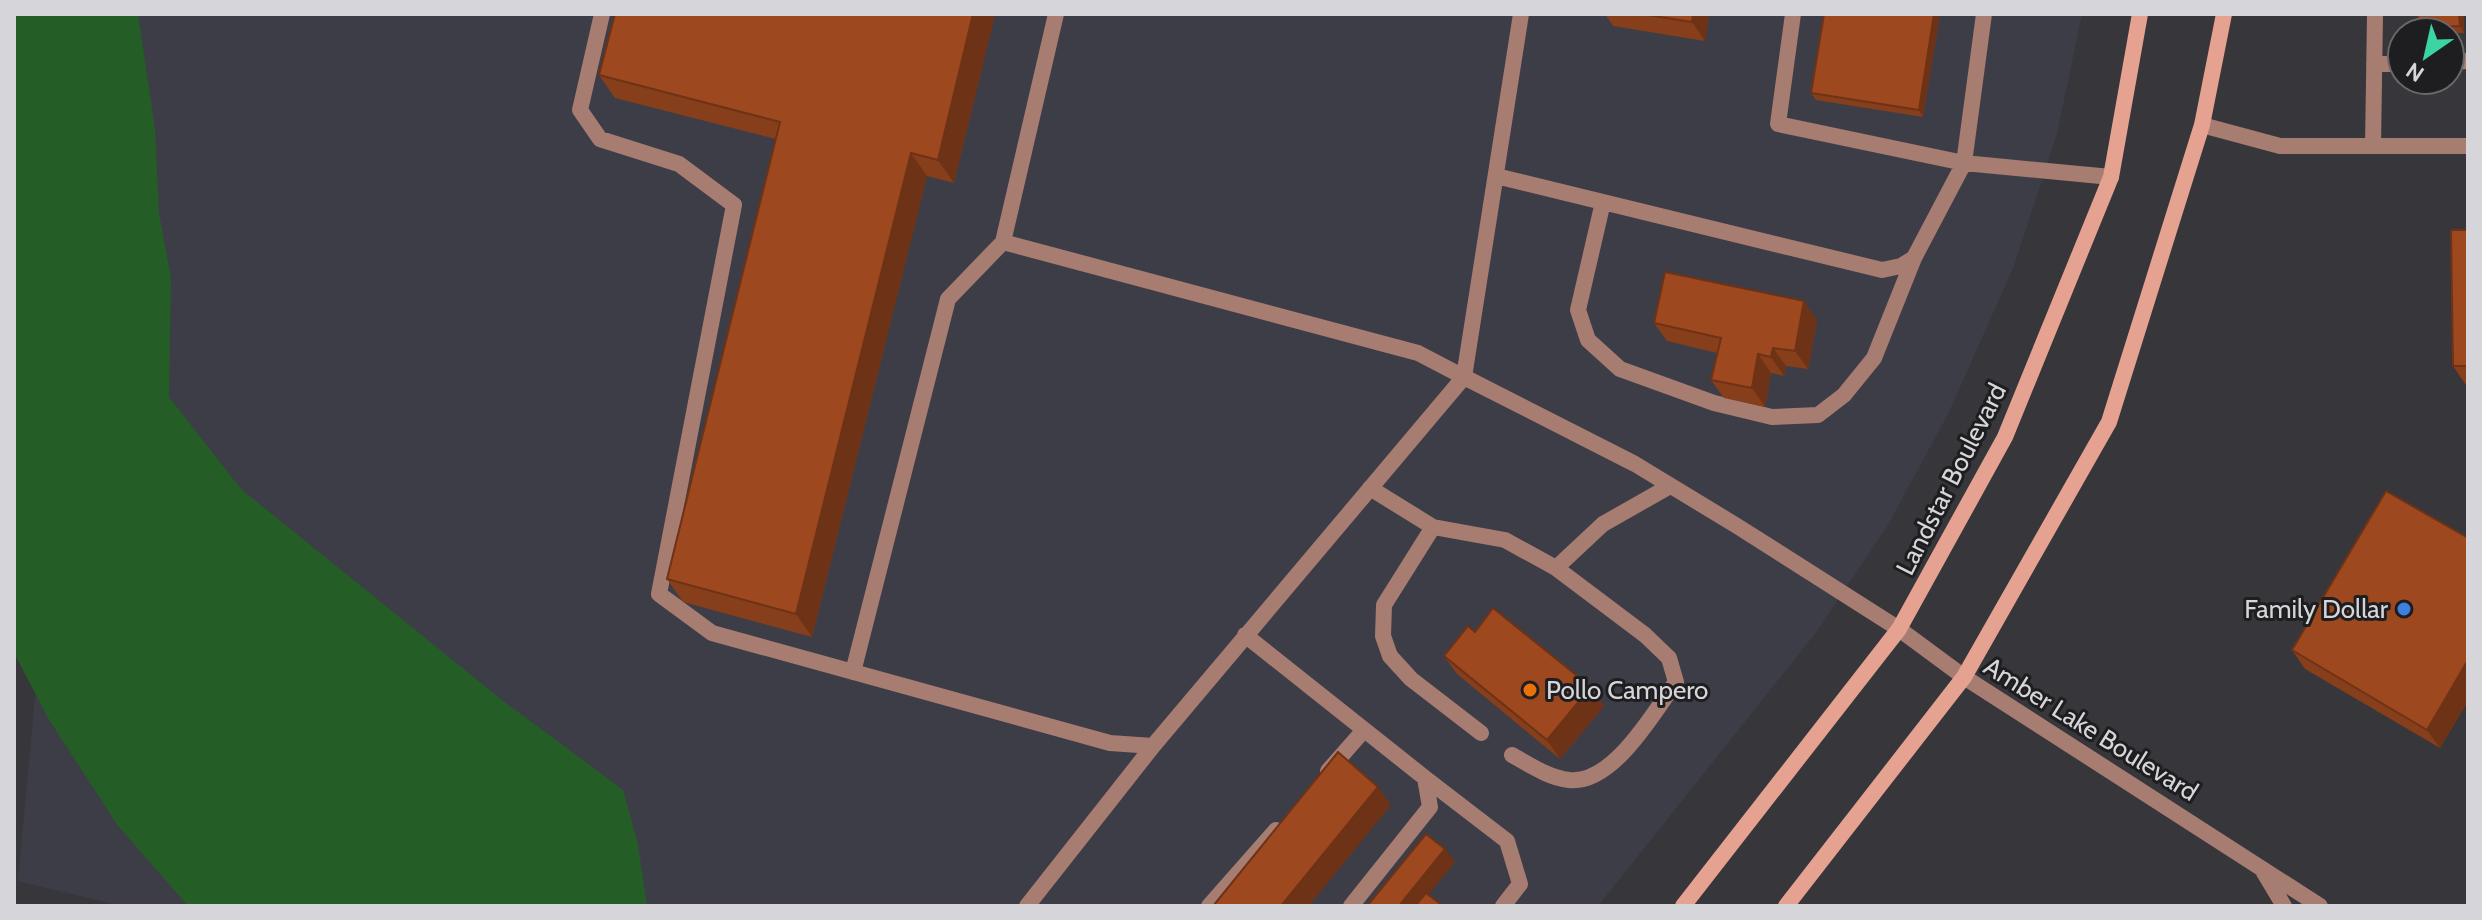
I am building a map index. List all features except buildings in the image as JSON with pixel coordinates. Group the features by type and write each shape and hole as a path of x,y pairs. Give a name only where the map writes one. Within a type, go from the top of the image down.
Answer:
{"main road":[{"name":"Landstar Boulevard","path":"1683,906 1899,629 2005,437 2111,177 2140,14"},
{"path":"1786,906 1964,677 2109,422 2202,125 2224,14"}],"lane":[{"path":"602,14 580,110 600,139 679,164 734,205 659,594 712,633 1110,743 1153,746"},
{"path":"853,672 948,299 1003,242 1056,14"},
{"path":"1027,906 1153,746 1464,377 1521,14"},
{"path":"1793,14 1778,124 1964,163 2111,177"},
{"path":"1603,202 1578,310 1588,340 1620,369 1714,403 1772,417 1818,415 1844,395 1874,358 1914,258 1964,163 1984,14"},
{"path":"2373,146 2375,14"},
{"path":"2374,64 2386,64"},
{"path":"2202,125 2280,146 2468,146"},
{"path":"1496,176 1882,270 1901,266 1914,258"},
{"name":"Amber Lake Boulevard","path":"1003,242 1418,353 1635,464 1899,629 1964,677 2320,906"},
{"path":"1556,568 1603,524 1670,486"},
{"path":"1370,488 1433,527 1505,540 1556,568 1645,635 1669,658 1676,682 1625,753 1593,775 1571,781 1543,772 1512,755"},
{"path":"1433,527 1384,605 1383,636 1390,656 1411,679 1481,733"},
{"path":"1245,635 1507,841 1520,884 1503,906"},
{"path":"1312,789 1364,730"},
{"path":"1351,906 1430,807 1425,778"},
{"path":"1209,906 1292,812"},
{"name":"Amber Lake Boulevard","path":"2260,866 2284,906"}],"shaded area":[{"path":"98,14 2082,14 2057,134 2014,266 1949,412 1888,525 1815,634 1598,906 121,906 18,881"}],"green space":[{"path":"14,14 138,14 155,129 159,213 171,278 169,397 241,489 502,700 623,790 638,844 647,906 188,906 118,826 48,718 14,653"}],"place":[{"name":"Family Dollar","path":"2404,609"},
{"name":"Pollo Campero","path":"1530,690"}]}
